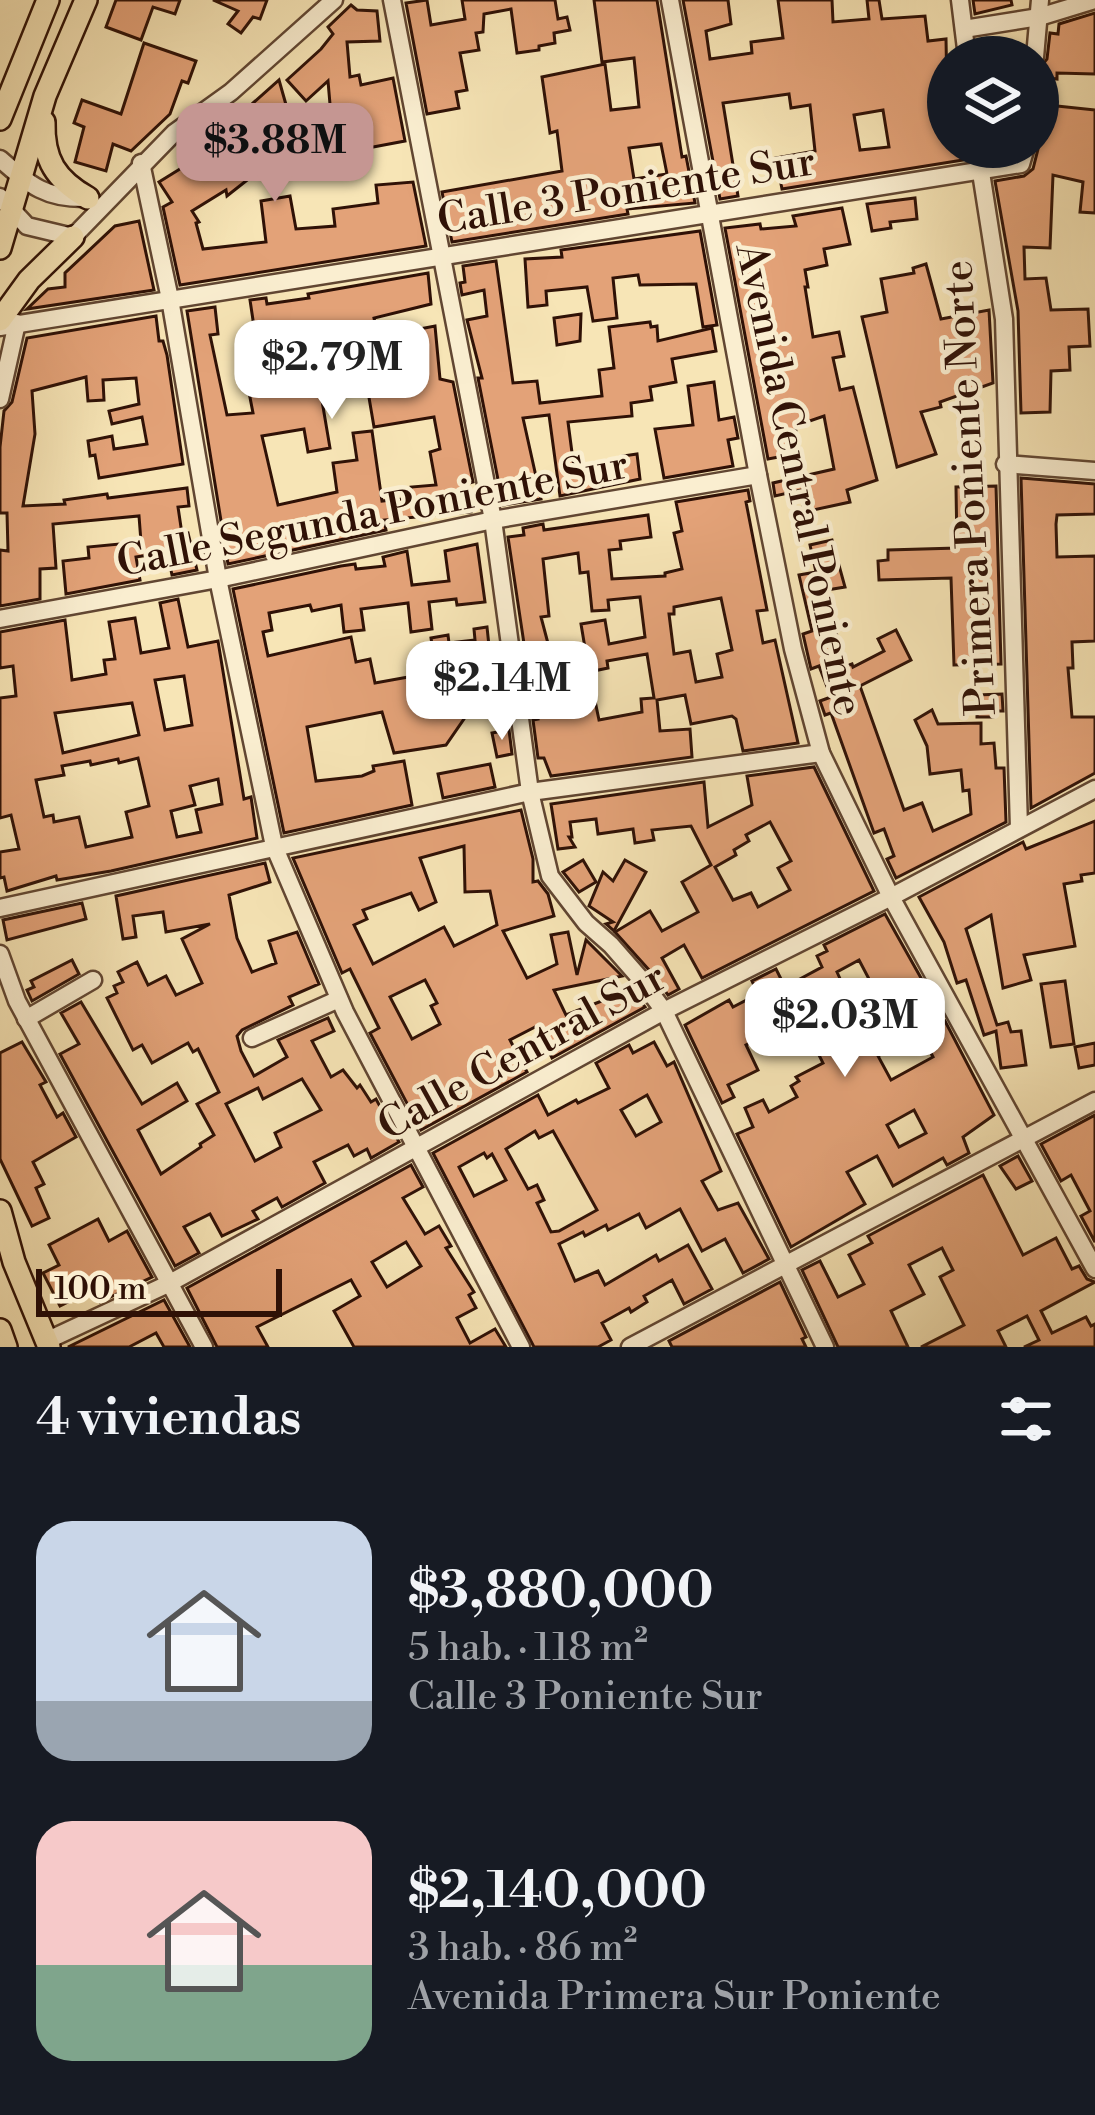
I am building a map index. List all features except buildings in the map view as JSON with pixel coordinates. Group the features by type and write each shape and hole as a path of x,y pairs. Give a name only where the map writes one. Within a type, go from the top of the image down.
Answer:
{"main road":[{"path":"0,119 48,0"},
{"path":"0,248 6,204 23,179 45,96 86,0"},
{"path":"45,96 44,142 52,169 88,198"},
{"path":"6,323 29,280 73,237"},
{"path":"0,1211 14,1262 47,1344"},
{"path":"0,1330 5,1347"}],"street":[{"path":"6,204 27,226 73,237 142,163 280,51 334,0"},
{"path":"392,0 493,520 530,792 550,876 664,1011 825,1347"},
{"name":"Avenida Central Poniente","path":"670,0 758,475 793,649 821,753 892,897 1095,1268"},
{"path":"960,0 965,36"},
{"path":"964,29 1095,0"},
{"path":"0,159 58,199 112,195"},
{"path":"142,163 218,579 274,846 339,999 521,1347"},
{"name":"Calle 3 Poniente Sur","path":"6,323 994,168"},
{"name":"Primera Poniente Norte","path":"980,170 1004,319 1019,828"},
{"path":"0,399 6,323"},
{"path":"1005,464 1095,471"},
{"name":"Calle Segunda Poniente Sur","path":"0,619 218,579 493,520 758,475"},
{"path":"0,908 530,792 821,753"},
{"name":"Calle Central Sur","path":"47,1344 415,1151 664,1011 1095,789"},
{"path":"0,954 26,1019 204,1347"},
{"path":"26,1019 93,980"},
{"path":"252,1038 339,999"},
{"path":"630,1347 1095,1101"}]}
